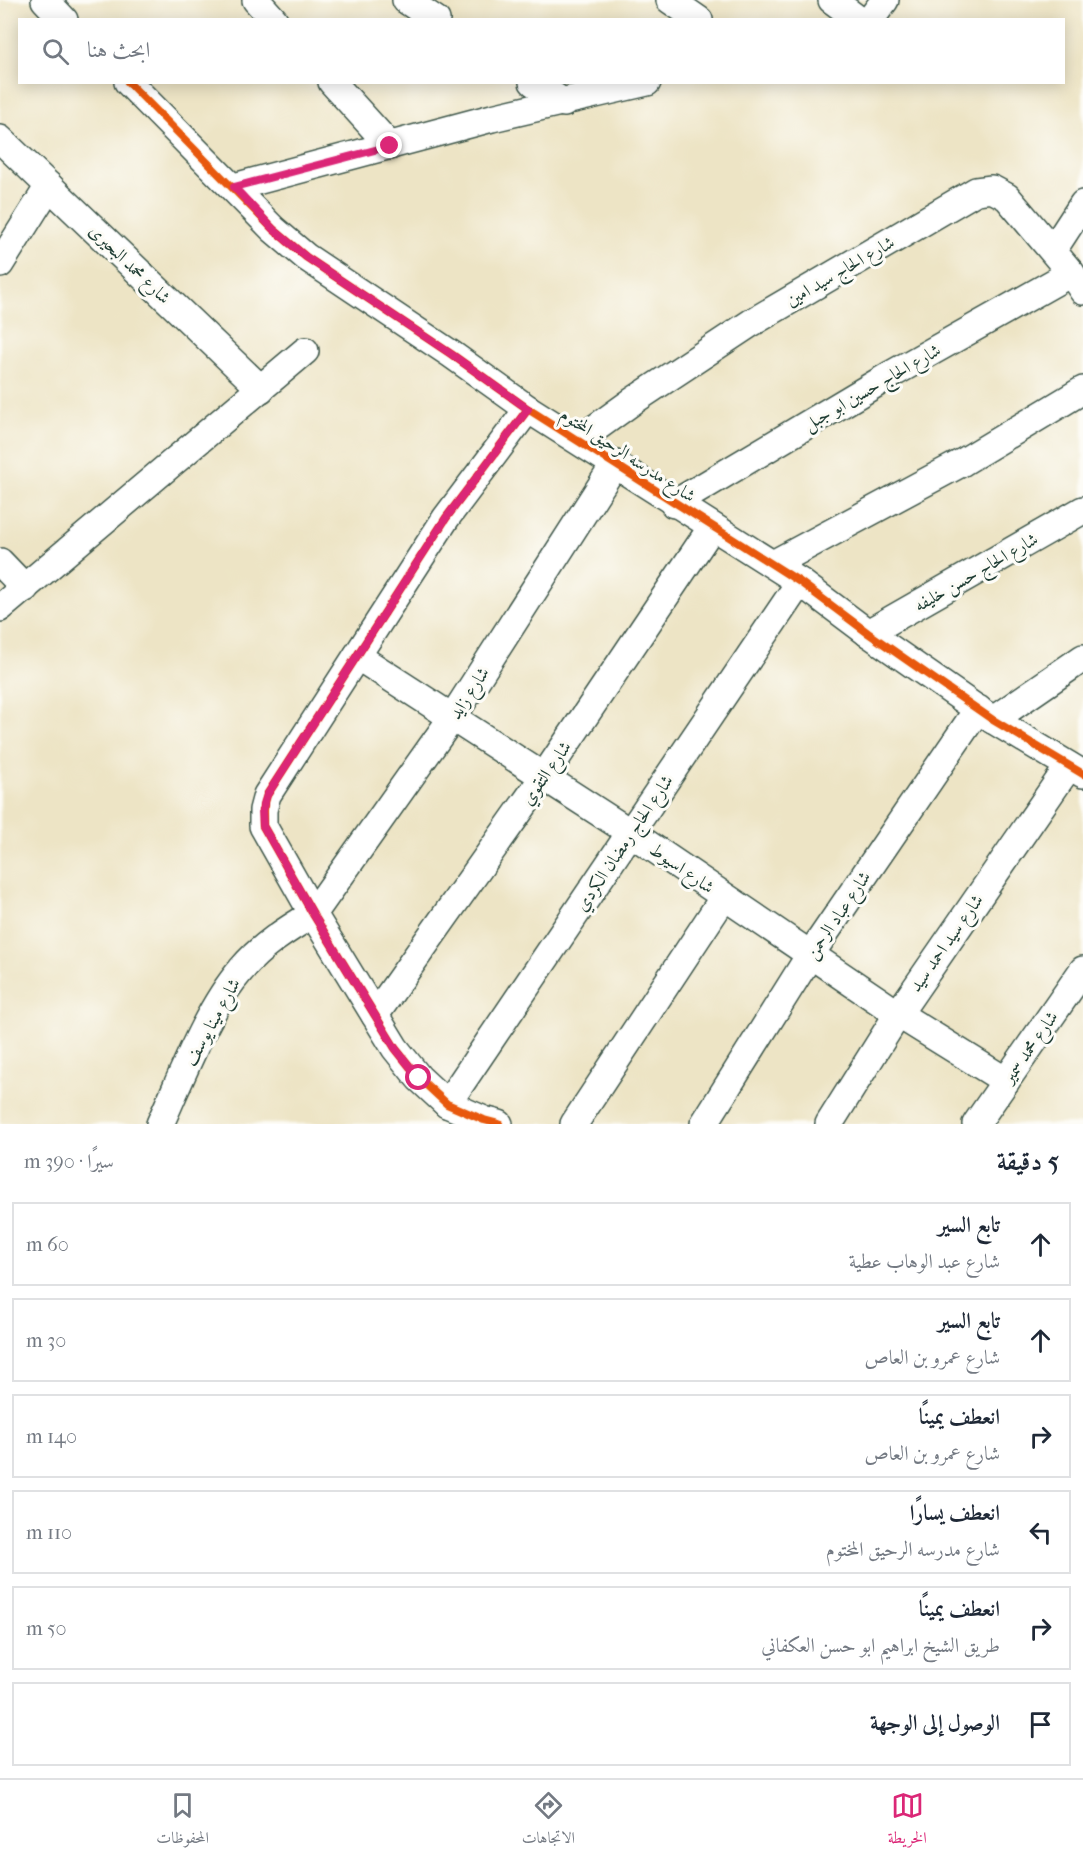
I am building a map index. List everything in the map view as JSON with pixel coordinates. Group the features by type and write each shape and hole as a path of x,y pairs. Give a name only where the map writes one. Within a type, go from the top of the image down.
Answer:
{"street":[{"path":"45,0 62,18"},
{"path":"256,0 272,18"},
{"path":"406,0 433,18"},
{"path":"670,0 696,18"},
{"path":"832,0 856,18"},
{"path":"872,18 885,0"},
{"name":"شارع مدرسه الرحيق المختوم","path":"130,84 273,229 306,257 451,354 528,409 579,440 674,504 800,582 985,715 1076,770"},
{"path":"334,84 390,146"},
{"path":"536,84 564,103"},
{"path":"234,187 492,118 639,84"},
{"name":"شارع محمد البحيرى","path":"0,139 261,389"},
{"path":"0,264 49,186"},
{"name":"شارع الحاج سيد امين","path":"579,440 751,322 976,191 992,189 1007,197 1053,250 1077,282"},
{"path":"1053,250 1083,204"},
{"name":"شارع الحاج حسين ابو جبل","path":"674,504 892,374 1077,282"},
{"path":"0,608 305,351"},
{"path":"773,564 963,462 1083,390"},
{"path":"499,1124 447,1104 419,1078 395,1048 313,914 263,826 262,810 267,795 446,518 528,409"},
{"name":"شارع زايد","path":"313,914 452,718 615,464"},
{"name":"شارع الحاج حسن خليفه","path":"868,633 1083,510"},
{"name":"شارع التقوي","path":"375,1015 543,778 712,527"},
{"path":"0,562 25,588"},
{"name":"شارع الحاج رمضان الكردي","path":"447,1104 800,582"},
{"name":"شارع اسيوط","path":"357,656 543,778 632,833 897,1014 1006,1081"},
{"path":"985,715 1083,658"},
{"name":"شارع عباد الرحمن","path":"704,1124 810,955 985,715"},
{"name":"شارع سيد احمد سيد","path":"829,1124 897,1014 1076,770"},
{"path":"574,1124 724,897"},
{"name":"شارع مينا يوسف","path":"160,1124 217,1005 240,970 261,948 286,929 313,914"},
{"name":"شارع محمد سمير","path":"976,1124 1083,970"}],"cycle path":[{"path":"130,84 273,229 306,257 451,354 528,409 800,582 868,633 993,720 1083,774"},
{"path":"499,1124 447,1104 419,1078 395,1048 313,914 263,826 263,810 267,795 446,518 528,409"}],"route":[{"path":"390,146 234,187 273,229 306,257 451,354 528,409 446,518 267,795 262,810 263,826 313,914 395,1048 419,1078"}]}
